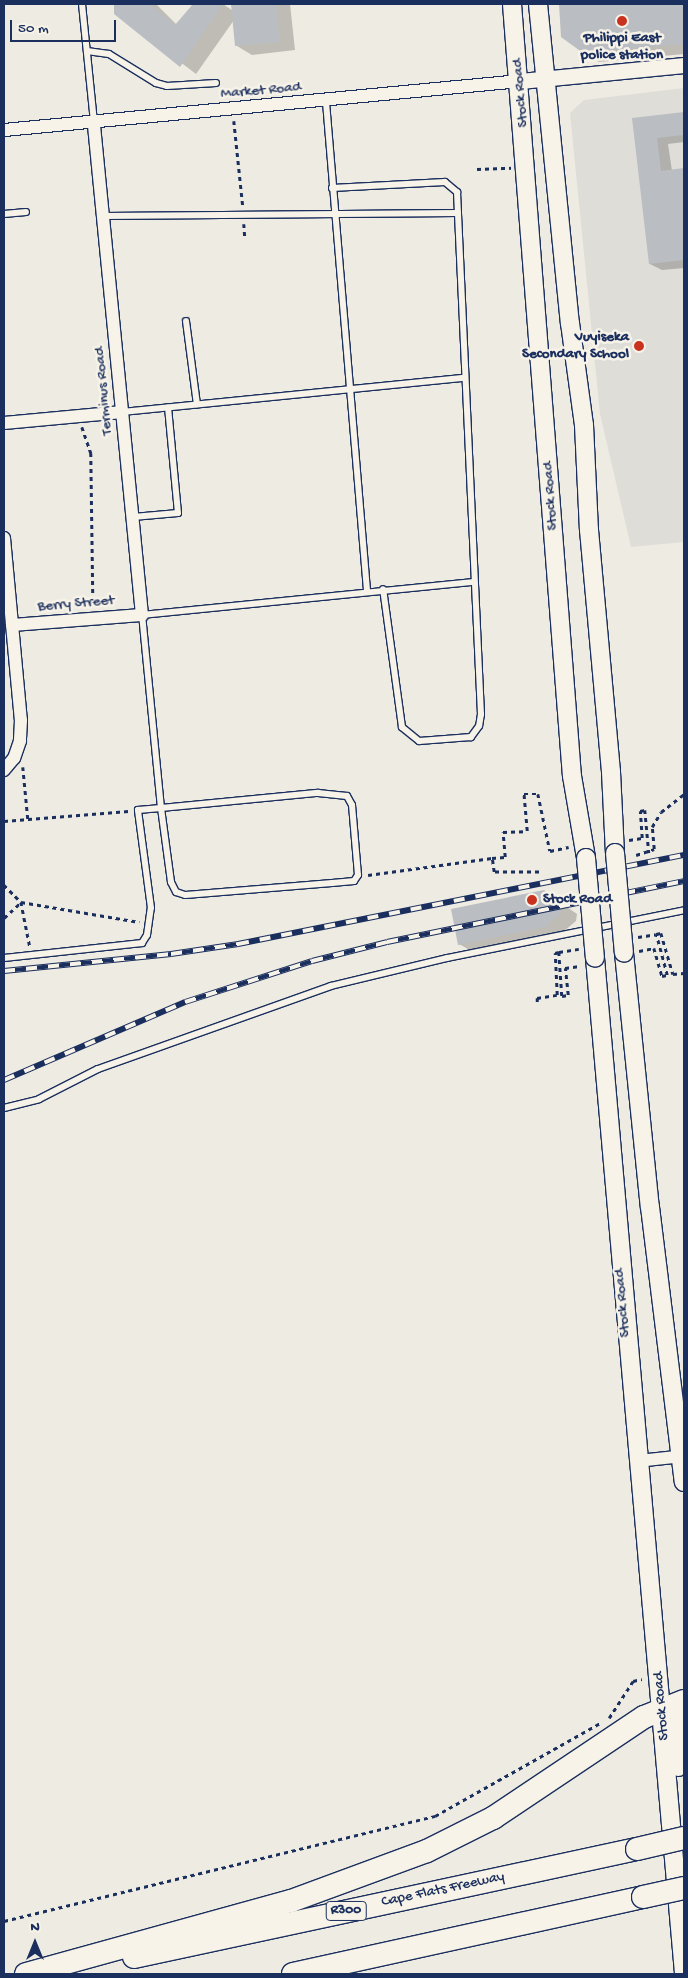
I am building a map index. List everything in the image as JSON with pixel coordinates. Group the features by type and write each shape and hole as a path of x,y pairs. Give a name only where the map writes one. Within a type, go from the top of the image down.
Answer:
{"highway":[{"path":"26,1974 291,1900 427,1851 492,1818 662,1708 684,1701"},
{"name":"Cape Flats Freeway","path":"55,1974 684,1838"},
{"path":"293,1974 684,1888"}],"main road":[{"name":"Stock Road","path":"512,4 520,81 572,776 586,858 588,962 662,1708 684,1974"},
{"name":"Stock Road","path":"538,4 570,323 584,425 589,530 611,772 614,853 632,952 650,1207 683,1456 684,1482"},
{"path":"684,1713 679,1721 676,1753 684,1852"},
{"path":"681,1933 684,1875"}],"street":[{"path":"520,81 684,64"},
{"name":"Market Road","path":"4,130 326,102 520,81"},
{"name":"Terminus Road","path":"94,122 142,615"},
{"path":"4,423 122,412"},
{"path":"4,538 20,741 14,758 4,770"},
{"name":"Berry Street","path":"12,625 142,615"},
{"path":"638,1461 683,1456"}],"lane":[{"name":"Terminus Road","path":"82,4 94,122"},
{"path":"86,51 109,54 156,83 167,86 216,83"},
{"path":"326,102 367,591"},
{"path":"332,188 445,182 457,192 473,582 481,720 471,737 464,740 419,741 402,727 383,589"},
{"path":"4,214 26,212"},
{"path":"104,216 458,213"},
{"path":"186,321 197,404"},
{"path":"122,412 464,378"},
{"path":"132,517 178,513 168,407"},
{"path":"142,615 383,589 473,582"},
{"name":"Terminus Road","path":"142,615 161,808"},
{"path":"4,958 136,945 145,939 151,908 138,810 318,793 347,796 352,805 358,875 354,880 181,895 171,882 161,808"},
{"path":"4,1108 39,1099 98,1069 331,986 447,958 684,910"}],"path":[{"path":"234,121 245,238"},
{"path":"477,169 513,168"},
{"path":"78,417 92,453 94,619"},
{"path":"20,741 28,819"},
{"path":"366,875 505,857 503,832 528,830 524,794 538,794 550,851 570,846"},
{"path":"636,855 650,853 654,849 652,827 661,812 684,794"},
{"path":"4,821 138,810"},
{"path":"628,840 642,838 640,811 645,810 650,853"},
{"path":"492,858 494,872 539,872"},
{"path":"4,885 21,902 32,955"},
{"path":"21,902 137,920 148,929"},
{"path":"4,918 21,902"},
{"path":"646,936 661,933 673,974 684,973"},
{"path":"632,952 654,948 662,976 667,975 656,934"},
{"path":"537,1002 537,998 557,996 555,953 559,952 562,996 568,996 565,968 588,962"},
{"path":"4,1921 435,1816 609,1718 632,1681 642,1679"}],"shaded area":[{"name":"Vuyiseka Secondary School","path":"684,88 684,542 631,547 600,414 570,113 584,100"}],"building":[{"path":"114,4 149,4 175,25 193,4 223,4 180,67 114,14"},
{"path":"231,4 276,4 280,42 235,46"},
{"name":"Philippi East police station","path":"559,4 684,4 684,44 583,53 561,37"},
{"path":"684,112 684,135 657,138 661,171 684,168 684,260 649,264 632,118"},
{"path":"544,890 562,904 561,913 549,923 550,926 458,945 451,909"}],"railway":[{"path":"4,971 171,954 238,944 684,855"},
{"path":"4,1080 185,1002 312,961 387,942 684,881"}],"place":[{"name":"Philippi East police station","path":"622,21"},
{"name":"Vuyiseka Secondary School","path":"639,346"},
{"name":"Stock Road","path":"532,900"}]}
